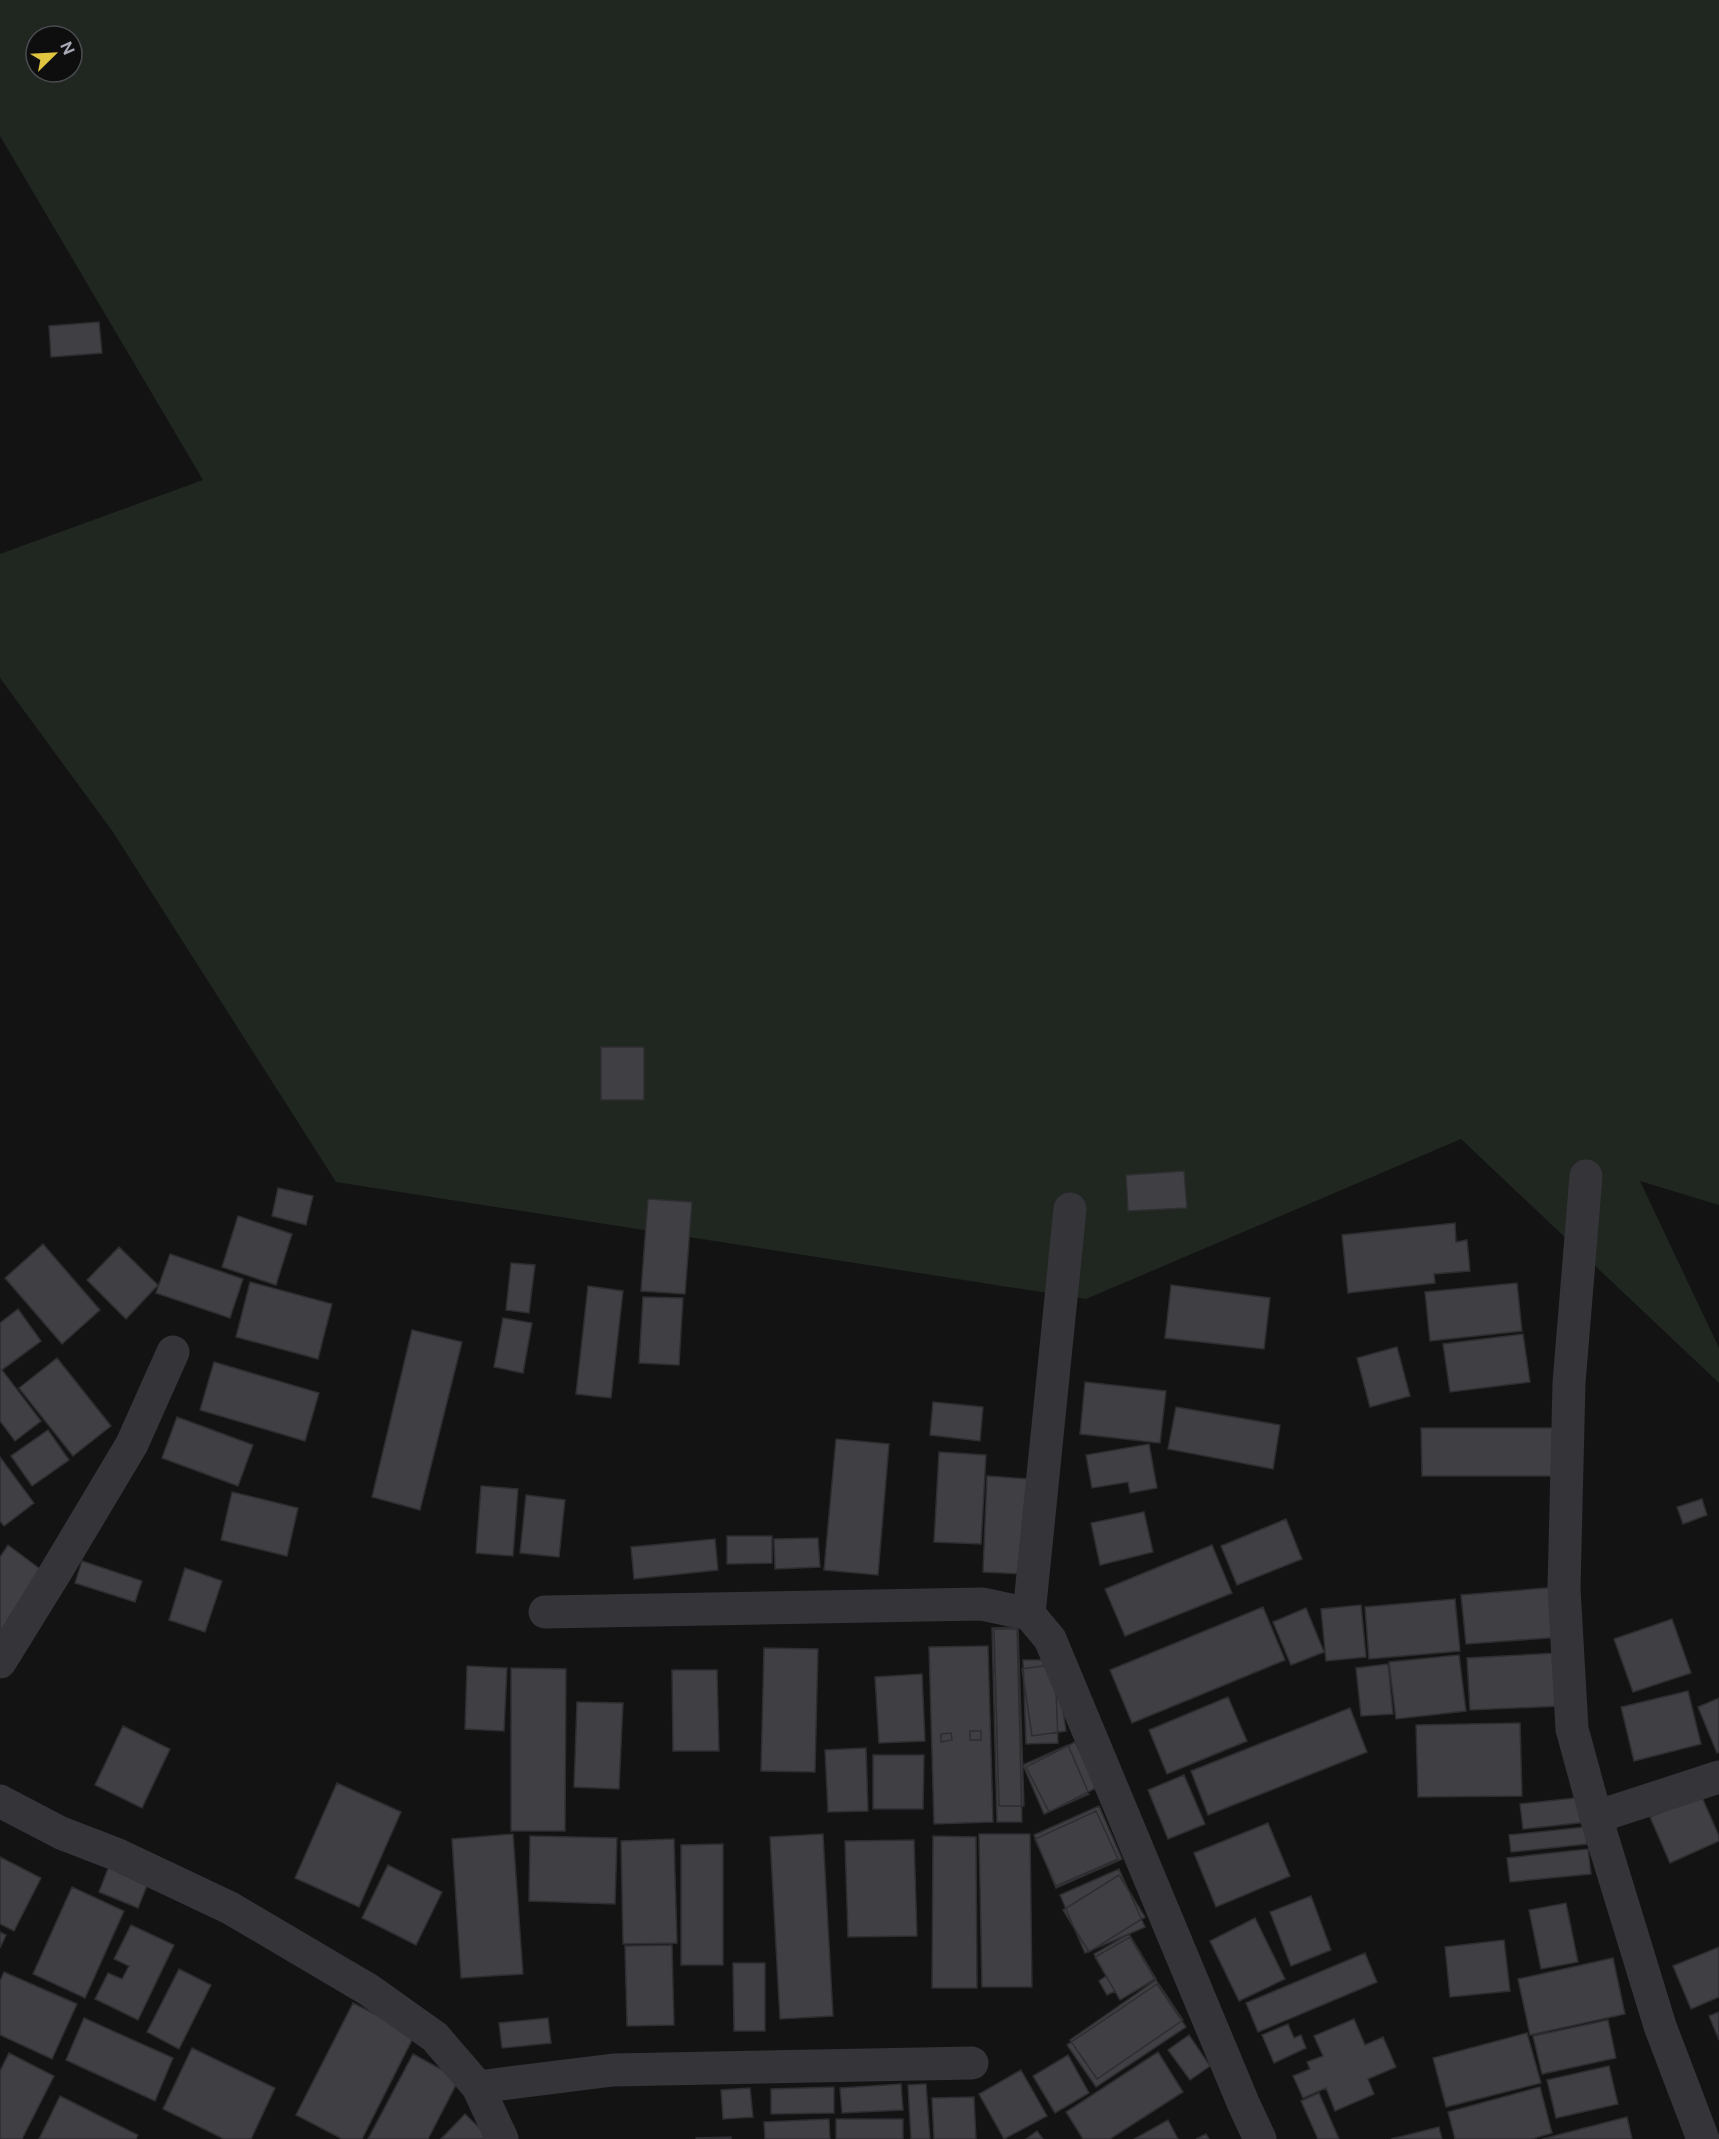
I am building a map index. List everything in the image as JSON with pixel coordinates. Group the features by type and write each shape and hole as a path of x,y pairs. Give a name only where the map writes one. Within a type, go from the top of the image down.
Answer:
{"street":[{"path":"1586,1176 1569,1383 1564,1588 1572,1729 1596,1817 1660,2026 1703,2139"},
{"path":"1029,1614 1070,1209"},
{"path":"0,1662 56,1573 132,1444 173,1352"},
{"path":"545,1612 982,1604 1029,1614 1050,1639 1260,2139"},
{"path":"1596,1817 1719,1777"},
{"path":"0,1801 61,1833 118,1855 230,1908 369,1990 435,2037 478,2087 502,2139"},
{"path":"478,2087 613,2070 972,2063"}],"shaded area":[{"path":"0,0 1719,0 1719,1205 1640,1181 1719,1348 1719,1383 1461,1139 1086,1299 336,1182 113,832 0,678 0,554 203,480 0,136"}],"building":[{"path":"99,322 102,353 51,357 49,326"},
{"path":"601,1047 644,1047 644,1100 601,1100"},
{"path":"1184,1171 1187,1208 1128,1211 1126,1175"},
{"path":"278,1188 313,1196 306,1225 272,1216"},
{"path":"648,1199 692,1202 685,1294 641,1291"},
{"path":"238,1216 292,1234 276,1285 222,1267"},
{"path":"1455,1223 1456,1242 1467,1240 1470,1271 1434,1274 1435,1283 1348,1293 1342,1235"},
{"path":"43,1244 100,1310 62,1344 5,1278"},
{"path":"119,1247 158,1285 126,1319 87,1280"},
{"path":"170,1254 243,1279 230,1318 156,1293"},
{"path":"511,1263 535,1265 529,1313 506,1310"},
{"path":"250,1282 332,1304 318,1359 236,1337"},
{"path":"1517,1283 1522,1331 1430,1341 1425,1292"},
{"path":"1171,1285 1270,1298 1264,1349 1165,1338"},
{"path":"588,1286 623,1291 611,1398 576,1394"},
{"path":"643,1297 683,1298 679,1365 639,1363"},
{"path":"18,1309 41,1341 2,1370 41,1421 15,1441 0,1421 0,1323"},
{"path":"503,1318 532,1323 523,1373 494,1367"},
{"path":"412,1330 462,1342 420,1510 372,1497"},
{"path":"1523,1334 1530,1382 1450,1392 1443,1344"},
{"path":"1397,1347 1410,1396 1370,1407 1357,1358"},
{"path":"57,1358 111,1426 73,1456 19,1388"},
{"path":"214,1362 319,1393 305,1441 200,1410"},
{"path":"1085,1382 1166,1391 1160,1443 1080,1434"},
{"path":"933,1402 983,1407 980,1441 930,1435"},
{"path":"1176,1407 1280,1425 1273,1469 1168,1449"},
{"path":"177,1417 253,1445 238,1486 162,1458"},
{"path":"1421,1428 1558,1428 1558,1476 1422,1476"},
{"path":"48,1430 69,1460 32,1486 11,1456"},
{"path":"836,1439 889,1444 878,1575 824,1570"},
{"path":"1149,1444 1157,1488 1130,1493 1128,1482 1092,1488 1086,1455"},
{"path":"939,1452 986,1455 981,1544 934,1542"},
{"path":"0,1457 34,1503 4,1526 0,1521"},
{"path":"987,1476 1028,1479 1023,1574 983,1572"},
{"path":"481,1486 518,1489 513,1556 476,1553"},
{"path":"232,1492 298,1508 287,1556 221,1540"},
{"path":"526,1495 565,1500 559,1557 520,1553"},
{"path":"1702,1499 1707,1515 1683,1524 1677,1507"},
{"path":"1144,1512 1153,1552 1100,1565 1091,1523"},
{"path":"1286,1519 1302,1559 1237,1585 1221,1546"},
{"path":"727,1536 772,1536 772,1563 727,1564"},
{"path":"818,1538 820,1567 775,1569 774,1539"},
{"path":"715,1539 718,1570 634,1579 631,1547"},
{"path":"8,1545 48,1575 0,1638 0,1557"},
{"path":"1212,1545 1232,1593 1125,1636 1105,1589"},
{"path":"82,1561 142,1581 135,1602 75,1583"},
{"path":"185,1568 222,1581 205,1632 169,1620"},
{"path":"1559,1587 1562,1637 1466,1644 1461,1595"},
{"path":"1455,1599 1460,1651 1369,1659 1365,1607"},
{"path":"1361,1605 1366,1657 1326,1661 1321,1609"},
{"path":"1263,1607 1285,1660 1132,1723 1110,1670"},
{"path":"1306,1608 1324,1652 1291,1665 1273,1622"},
{"path":"1672,1619 1691,1673 1633,1692 1614,1639"},
{"path":"1017,1627 1022,1822 997,1822 992,1628"},
{"path":"994,1629 1018,1629 1024,1806 999,1806"},
{"path":"988,1646 993,1822 934,1824 929,1647"},
{"path":"764,1648 818,1649 815,1772 761,1771"},
{"path":"1558,1653 1561,1706 1470,1710 1467,1658"},
{"path":"1459,1655 1466,1711 1396,1719 1389,1662"},
{"path":"1023,1660 1055,1660 1058,1743 1026,1744"},
{"path":"1056,1664 1066,1731 1032,1736 1022,1669"},
{"path":"1388,1664 1393,1714 1361,1716 1356,1668"},
{"path":"467,1666 507,1668 504,1731 465,1729"},
{"path":"511,1668 566,1669 565,1831 511,1831"},
{"path":"672,1670 717,1670 719,1751 673,1751"},
{"path":"922,1674 925,1741 879,1743 875,1677"},
{"path":"1688,1691 1701,1744 1634,1761 1621,1707"},
{"path":"1228,1697 1247,1741 1167,1774 1149,1730"},
{"path":"1719,1698 1719,1752 1717,1753 1698,1707"},
{"path":"577,1702 623,1703 619,1789 574,1787"},
{"path":"1350,1708 1367,1752 1208,1815 1191,1771"},
{"path":"1520,1723 1522,1796 1418,1797 1416,1725"},
{"path":"123,1726 170,1749 142,1808 95,1785"},
{"path":"970,1731 981,1731 981,1740 970,1740"},
{"path":"951,1733 952,1740 941,1742 941,1734"},
{"path":"1075,1742 1098,1787 1049,1812 1026,1767"},
{"path":"1068,1745 1089,1794 1044,1814 1023,1765"},
{"path":"866,1748 868,1811 828,1812 825,1750"},
{"path":"873,1755 924,1755 923,1809 873,1809"},
{"path":"1184,1775 1205,1824 1168,1839 1148,1790"},
{"path":"337,1783 401,1812 359,1907 295,1878"},
{"path":"1701,1795 1719,1836 1719,1841 1670,1863 1650,1817"},
{"path":"1584,1797 1587,1822 1523,1829 1520,1804"},
{"path":"1099,1806 1122,1859 1056,1888 1034,1835"},
{"path":"1096,1811 1118,1859 1056,1886 1035,1839"},
{"path":"1268,1823 1290,1876 1216,1907 1194,1853"},
{"path":"1585,1827 1587,1844 1511,1852 1509,1835"},
{"path":"513,1834 523,1974 461,1978 452,1839"},
{"path":"823,1834 833,2016 780,2019 770,1837"},
{"path":"979,1834 1030,1834 1032,1987 982,1987"},
{"path":"530,1836 617,1838 615,1904 529,1901"},
{"path":"933,1836 976,1837 977,1988 932,1988"},
{"path":"674,1839 677,1943 623,1944 621,1841"},
{"path":"914,1840 917,1936 848,1937 845,1841"},
{"path":"723,1844 723,1965 681,1965 681,1845"},
{"path":"1588,1849 1591,1874 1510,1882 1507,1858"},
{"path":"0,1857 41,1878 14,1931 0,1924"},
{"path":"388,1865 442,1892 416,1945 362,1918"},
{"path":"109,1866 148,1883 138,1908 99,1892"},
{"path":"1119,1869 1145,1927 1085,1953 1060,1895"},
{"path":"1119,1875 1145,1917 1089,1952 1063,1910"},
{"path":"72,1887 124,1911 85,1998 33,1974"},
{"path":"1311,1896 1331,1950 1291,1966 1270,1912"},
{"path":"1566,1903 1578,1962 1541,1969 1529,1910"},
{"path":"1255,1918 1285,1979 1239,2001 1210,1941"},
{"path":"131,1925 174,1945 138,2020 95,1999 108,1973 122,1979 129,1966 114,1959"},
{"path":"0,1932 6,1935 0,1948"},
{"path":"1129,1934 1156,1979 1120,2000 1115,1991 1107,1995 1099,1981 1106,1976 1094,1954"},
{"path":"1130,1937 1155,1979 1120,2000 1095,1957"},
{"path":"1504,1940 1510,1991 1450,1997 1445,1947"},
{"path":"672,1945 674,2025 627,2026 625,1946"},
{"path":"1719,1947 1719,1997 1691,2009 1673,1966"},
{"path":"1365,1953 1377,1982 1258,2032 1246,2003"},
{"path":"1613,1958 1625,2014 1530,2035 1518,1979"},
{"path":"733,1963 765,1963 765,2031 734,2031"},
{"path":"179,1969 211,1985 179,2049 147,2032"},
{"path":"4,1972 77,2004 52,2059 0,2035 0,1981"},
{"path":"1156,1980 1183,2020 1097,2079 1070,2040"},
{"path":"1157,1984 1186,2027 1096,2087 1067,2045"},
{"path":"353,2003 415,2034 362,2139 342,2139 296,2115"},
{"path":"1719,2012 1719,2040 1709,2016"},
{"path":"84,2018 173,2058 155,2101 66,2060"},
{"path":"548,2018 551,2043 502,2048 499,2023"},
{"path":"1354,2019 1365,2045 1383,2037 1396,2067 1368,2079 1374,2094 1335,2111 1326,2088 1303,2098 1293,2076 1310,2069 1307,2062 1323,2056 1314,2036"},
{"path":"1608,2020 1616,2058 1542,2074 1533,2036"},
{"path":"1288,2024 1294,2038 1301,2035 1306,2048 1274,2063 1262,2035"},
{"path":"1527,2033 1541,2083 1446,2107 1433,2058"},
{"path":"1189,2035 1210,2066 1190,2080 1168,2050"},
{"path":"192,2048 275,2088 251,2139 224,2139 163,2109"},
{"path":"1158,2052 1183,2092 1110,2139 1083,2139 1066,2112"},
{"path":"9,2053 54,2076 22,2139 0,2139 0,2071"},
{"path":"413,2054 459,2079 428,2139 368,2139"},
{"path":"1068,2055 1089,2093 1055,2113 1033,2076"},
{"path":"1609,2066 1618,2104 1556,2118 1547,2080"},
{"path":"1021,2070 1047,2116 1004,2139 979,2094"},
{"path":"901,2084 903,2110 842,2113 840,2088"},
{"path":"926,2084 930,2139 911,2139 908,2085"},
{"path":"834,2087 834,2113 771,2114 771,2089"},
{"path":"1540,2087 1552,2133 1532,2139 1455,2139 1448,2112"},
{"path":"750,2088 753,2117 723,2119 721,2090"},
{"path":"1319,2093 1339,2139 1318,2139 1301,2101"},
{"path":"60,2096 138,2135 136,2139 39,2139"},
{"path":"974,2097 976,2139 934,2139 932,2098"},
{"path":"465,2114 491,2139 441,2139"},
{"path":"1627,2117 1632,2139 1542,2139"},
{"path":"829,2119 830,2139 765,2139 764,2122"},
{"path":"836,2119 903,2119 903,2139 836,2139"},
{"path":"1168,2120 1178,2139 1134,2139"},
{"path":"1439,2127 1442,2139 1391,2139"},
{"path":"1037,2131 1043,2139 1026,2139"},
{"path":"1206,2134 1209,2139 1196,2139"},
{"path":"731,2137 731,2139 696,2139 696,2138"}]}
